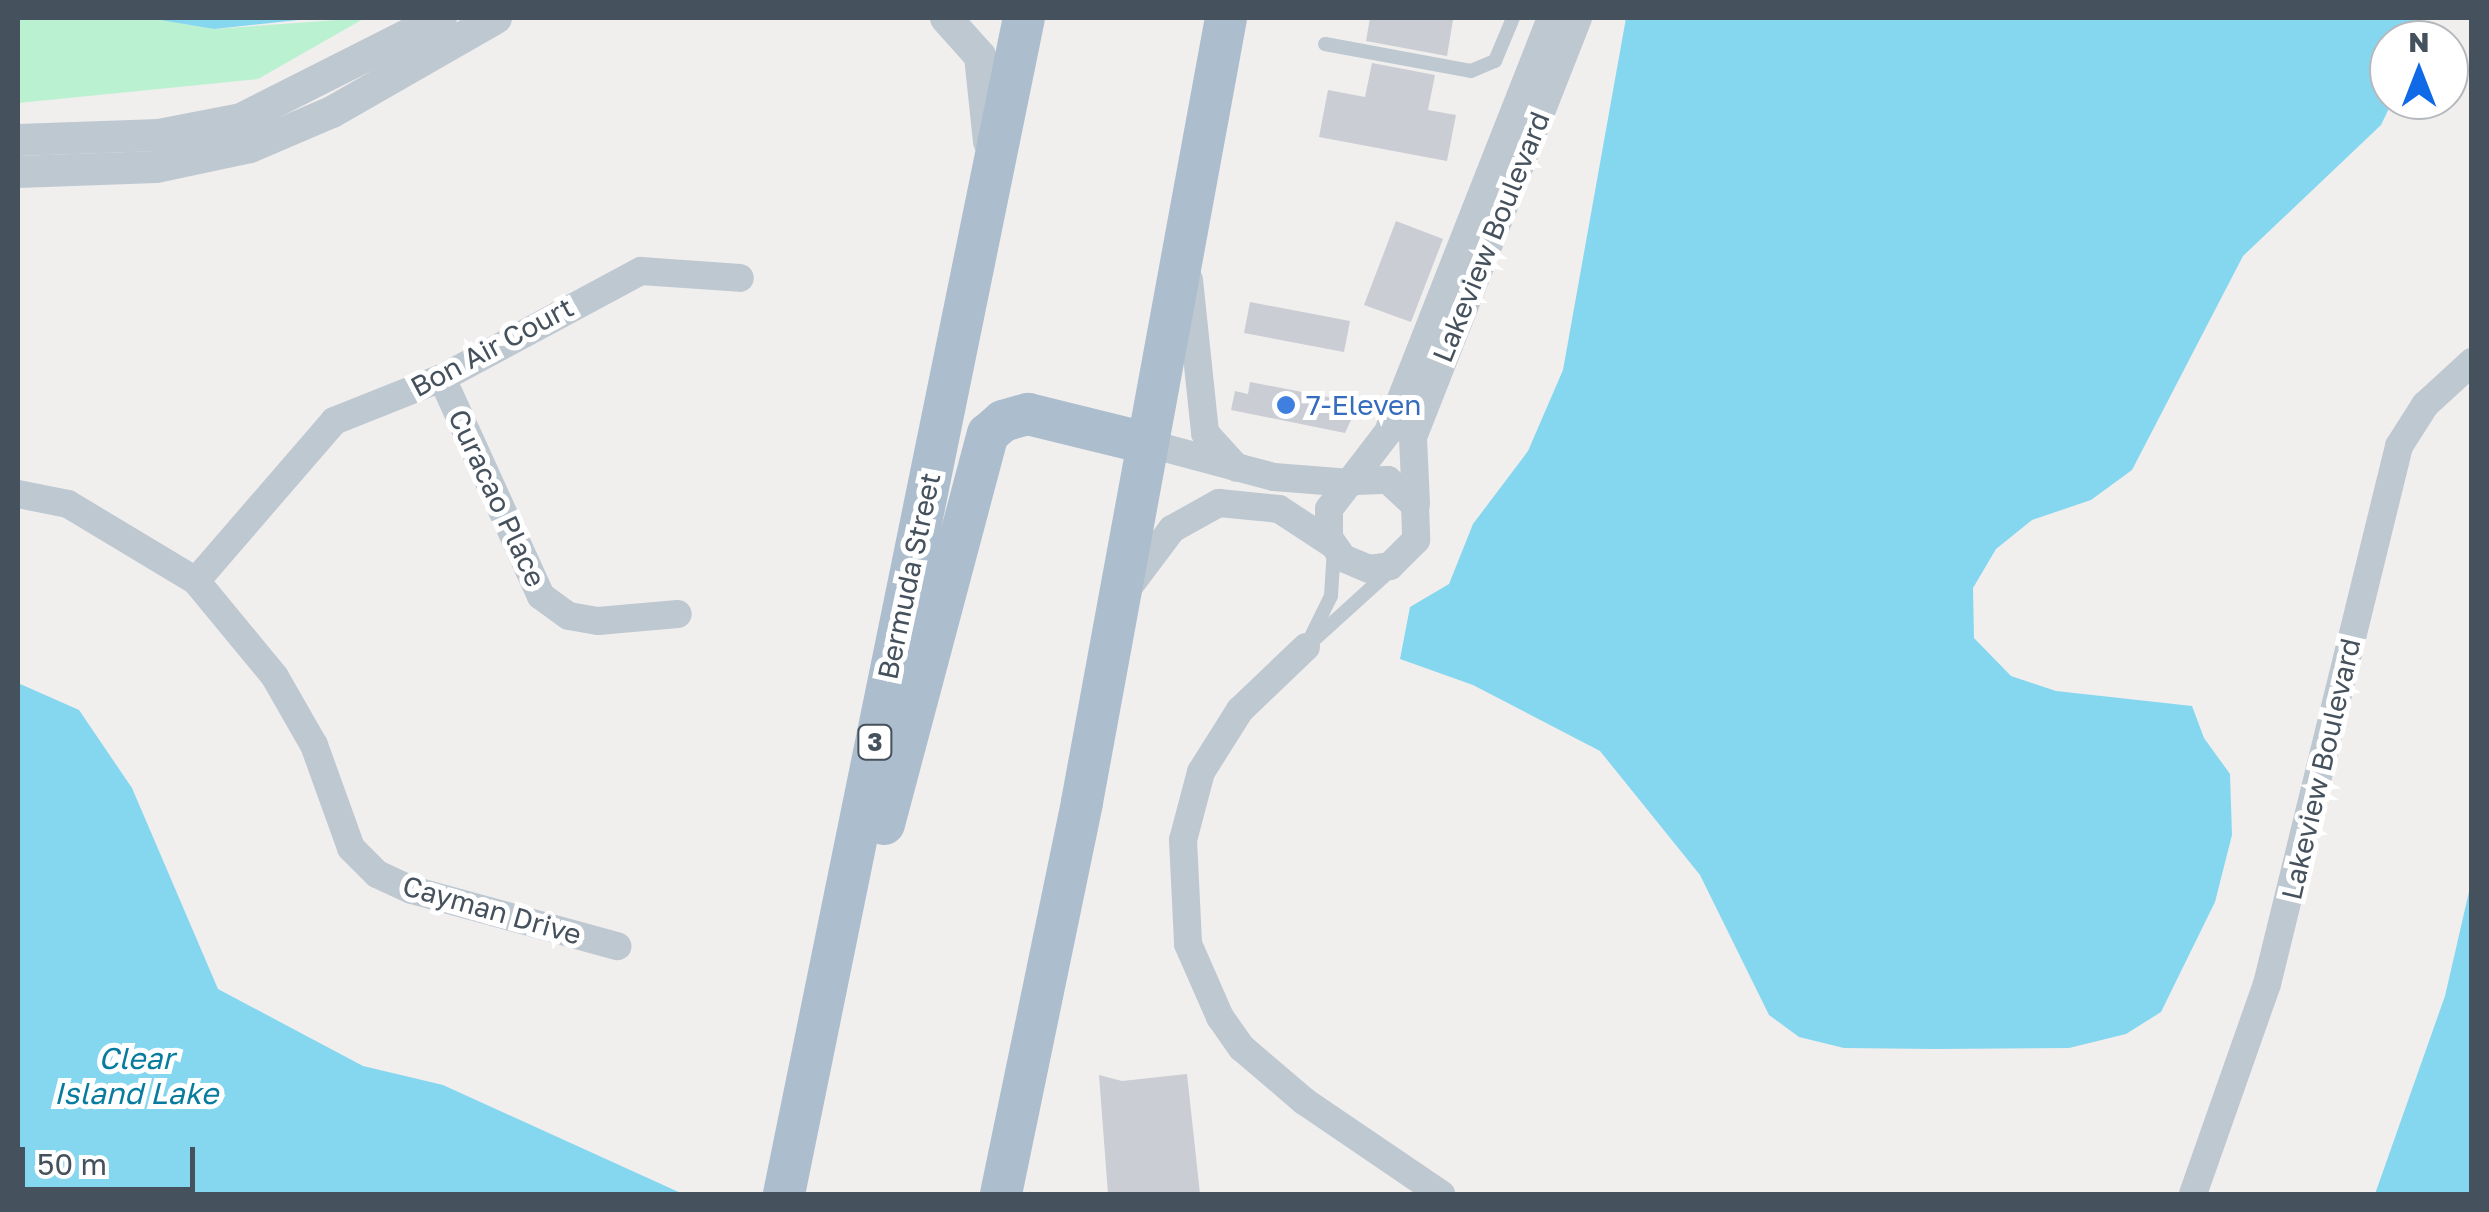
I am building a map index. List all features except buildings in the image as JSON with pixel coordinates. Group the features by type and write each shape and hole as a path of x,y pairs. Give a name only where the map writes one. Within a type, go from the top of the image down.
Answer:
{"main road":[{"name":"Bermuda Street","path":"784,1194 1024,18"},
{"path":"1001,1194 1226,18"},
{"path":"808,1063 892,797 986,438 1003,421 1028,414 1146,443"}],"street":[{"path":"18,140 158,134 241,119 442,18"},
{"path":"18,172 156,166 250,147 332,112 496,18"},
{"path":"946,18 982,60 992,176"},
{"name":"Lakeview Boulevard","path":"1418,517 1409,454 1551,18"},
{"name":"Lakeview Boulevard","path":"1354,482 1384,440 1415,362 1578,18"},
{"path":"1185,234 1204,427 1214,450 1237,468"},
{"name":"Bon Air Court","path":"196,581 334,421 442,378 641,272 740,278"},
{"path":"1415,362 1429,394"},
{"name":"Lakeview Boulevard","path":"2193,1194 2272,966 2400,446 2425,405 2472,362"},
{"name":"Curacao Place","path":"442,378 541,596 569,616 598,620 678,614"},
{"path":"1114,614 1160,540 1209,506 1242,502 1279,509 1362,568 1402,559 1416,540 1418,517 1412,499 1393,482 1354,482 1237,468 1146,443"},
{"path":"1332,545 1329,509 1354,482"},
{"name":"Cayman Drive","path":"18,494 68,504 196,581 275,677 314,745 351,848 377,874 412,890 618,946"},
{"path":"1306,647 1240,710 1201,772 1183,840 1188,944 1220,1017 1242,1048 1304,1101 1440,1194"}],"lane":[{"path":"1324,44 1471,72 1495,61 1513,18"},
{"path":"1306,647 1331,596 1332,545"},
{"path":"1306,647 1402,559"}],"green space":[{"path":"18,18 148,18 214,29 365,18 258,79 18,103"}],"water":[{"path":"148,18 317,18 214,29"},
{"path":"1626,18 2415,18 2369,20 2369,120 2383,120 2381,125 2243,256 2132,470 2091,500 2032,520 1996,549 1973,588 1974,638 2011,676 2056,691 2192,706 2204,738 2230,774 2232,835 2215,902 2161,1012 2126,1034 2069,1048 1844,1048 1799,1037 1769,1015 1700,875 1600,751 1473,685 1400,659 1410,607 1449,584 1473,524 1528,451 1563,370"},
{"name":"Clear Island Lake","path":"18,683 79,710 132,788 218,989 363,1066 443,1085 683,1194 18,1194"},
{"path":"2471,883 2471,1194 2375,1194 2445,996"}],"place":[{"name":"7-Eleven","path":"1286,405"}]}
